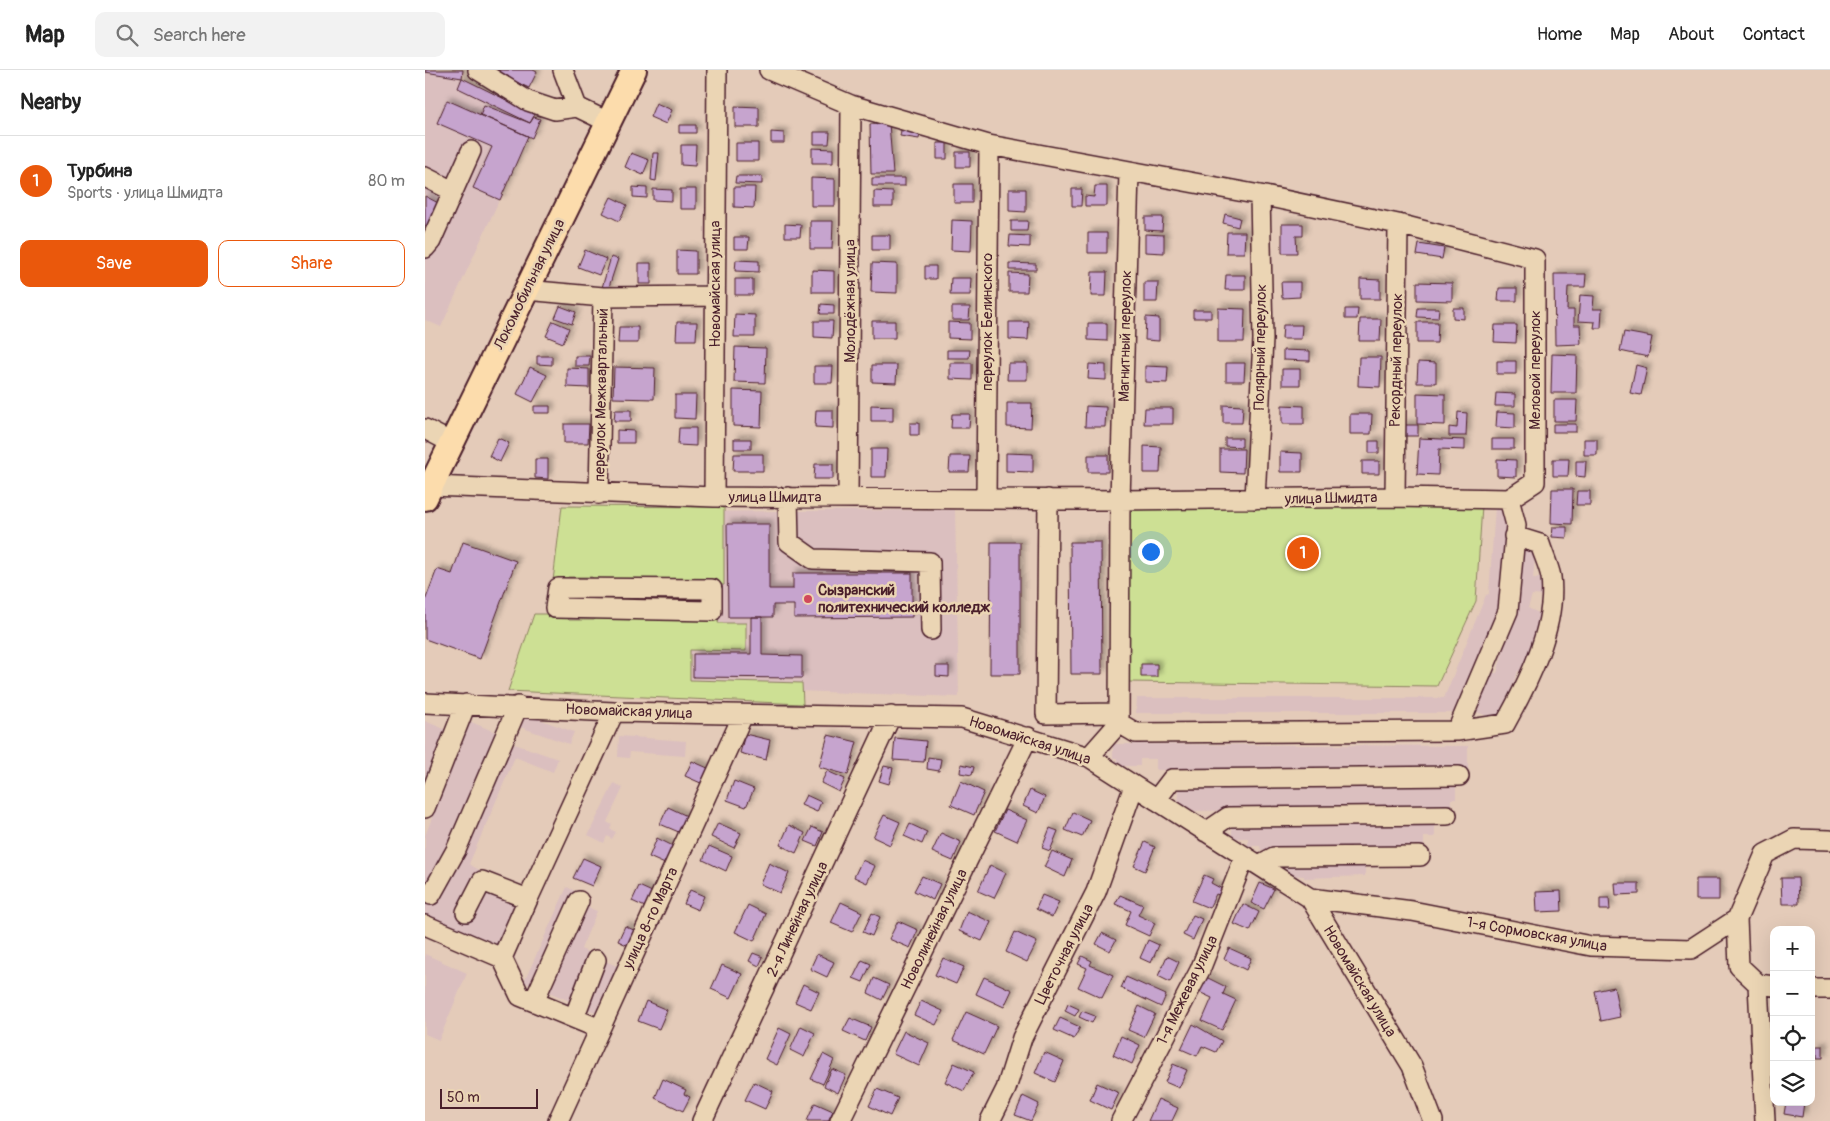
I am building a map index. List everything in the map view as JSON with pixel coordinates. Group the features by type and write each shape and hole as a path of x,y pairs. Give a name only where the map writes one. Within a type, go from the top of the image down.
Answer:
{"main road":[{"name":"Локомобильная улица","path":"428,492 634,70"}],"street":[{"path":"478,70 529,102 555,110 577,107 608,122"},
{"path":"563,70 577,107"},
{"name":"Новомайская улица","path":"714,497 717,70"},
{"path":"769,70 851,104 989,145 1260,195 1398,224"},
{"name":"Молодёжная улица","path":"848,498 851,104"},
{"name":"переулок Белинского","path":"986,498 989,145"},
{"path":"425,248 431,241 471,151"},
{"name":"Магнитный переулок","path":"1120,500 1129,172"},
{"path":"425,177 453,191"},
{"name":"Полярный переулок","path":"1255,499 1263,339 1260,195"},
{"name":"Меловой переулок","path":"1398,224 1535,259 1535,482 1509,499"},
{"name":"Рекордный переулок","path":"1395,497 1398,224"},
{"path":"526,290 603,296 714,296"},
{"name":"переулок Межквартальный","path":"599,494 603,296"},
{"path":"425,428 452,443"},
{"name":"улица Шмидта","path":"428,492 788,498 1120,500 1395,497 1509,499"},
{"path":"788,498 789,542 813,559 930,562 931,630"},
{"path":"1048,499 1046,714 1119,718 1136,733 1457,730 1505,724 1529,680 1543,641 1550,603 1551,576 1540,544 1515,536"},
{"path":"1457,730 1508,611 1515,536 1515,525 1509,499"},
{"path":"1089,757 1119,718 1120,500"},
{"path":"558,588 712,589 712,611 598,609 555,608 558,588"},
{"path":"598,588 598,609"},
{"name":"Новомайская улица","path":"425,703 614,712 962,718 1089,757 1310,898 1412,1066 1433,1121"},
{"path":"425,808 466,704"},
{"path":"431,895 457,850 518,706"},
{"path":"502,958 614,712"},
{"name":"улица 8-го Марта","path":"559,1121 743,715"},
{"name":"2-я Линейная улица","path":"702,1121 891,716"},
{"name":"Новолинейная улица","path":"840,1121 1028,738"},
{"path":"1156,800 1172,779 1459,776"},
{"name":"Цветочная улица","path":"990,1121 1006,1089 1022,1038 1096,892 1135,786"},
{"path":"1206,832 1228,816 1447,815"},
{"path":"1765,1121 1766,985 1739,966 1737,919 1765,854 1794,839 1830,840"},
{"path":"1252,861 1274,857 1419,856"},
{"name":"1-я Межевая улица","path":"1121,1121 1200,970 1252,861"},
{"path":"466,912 482,881 528,899"},
{"name":"1-я Сормовская улица","path":"1310,898 1413,911 1591,946 1691,949 1737,919"},
{"path":"535,1001 579,901"},
{"path":"425,925 502,958 520,996 600,1029"},
{"path":"573,1018 597,960"},
{"path":"1815,989 1830,989"}],"shaded area":[{"path":"425,72 462,78 458,88 530,123 532,138 528,137 441,327 425,320"},
{"path":"1495,507 1506,507 1501,609 1492,636 1485,637 1456,713 1136,713 1137,698 1444,698 1486,595 1489,594"},
{"name":"Сызранский политехнический колледж","path":"955,510 959,697 660,686 660,512"},
{"path":"1524,544 1536,546 1533,578 1546,578 1546,596 1532,595 1528,608 1543,615 1527,672 1518,671 1501,721 1477,712 1489,672 1497,673 1513,616"},
{"path":"525,714 574,732 569,744 520,727"},
{"path":"425,721 449,731 425,789"},
{"path":"469,721 495,732 444,865 425,893 425,836"},
{"path":"619,736 686,741 685,756 630,752 629,758 618,757"},
{"path":"506,741 558,759 553,772 515,757 469,864 481,871 458,915 469,921 484,888 519,902 500,951 425,917 425,900 434,905 460,857"},
{"path":"1113,744 1468,746 1468,771 1156,770 1156,759 1140,759 1140,766 1117,766 1117,758 1113,758"},
{"path":"614,783 623,788 607,822 612,825 610,829 616,832 612,839 607,836 604,843 588,835"},
{"path":"1456,783 1456,799 1451,799 1451,809 1179,811 1178,786"},
{"path":"1435,822 1435,837 1424,837 1424,848 1261,850 1260,846 1248,846 1248,838 1232,838 1232,824"},
{"path":"1286,862 1365,863 1365,876 1304,878 1304,876 1286,875"},
{"path":"567,887 577,892 534,986 524,982"},
{"path":"585,906 597,911 581,949 592,954 572,1002 549,992"},
{"path":"425,954 467,973 439,1040 425,1034"},
{"path":"605,961 617,966 599,1013 586,1009"}],"green space":[{"path":"1127,503 1482,505 1476,601 1437,686 1129,682"},
{"path":"562,506 724,507 724,585 597,584 592,577 568,577 563,582 553,581"},
{"path":"534,614 564,614 569,620 594,620 600,615 719,615 718,623 746,623 746,651 690,650 690,680 802,683 803,704 508,691"}],"building":[{"path":"425,70 463,70 462,78 425,72"},
{"path":"490,70 533,70 537,72 529,88"},
{"path":"462,78 535,114 530,123 458,88"},
{"path":"447,100 528,136 500,200 473,188 492,147 437,123"},
{"path":"656,103 672,110 666,124 650,117"},
{"path":"484,105 530,123 534,117 540,119 532,138 480,115"},
{"path":"735,106 759,107 759,127 735,127"},
{"path":"889,123 893,174 871,174 870,124"},
{"path":"679,125 696,125 696,133 679,133"},
{"path":"902,125 921,129 919,139 900,136"},
{"path":"771,132 784,133 784,143 771,143"},
{"path":"814,132 830,132 829,144 814,144"},
{"path":"736,143 758,143 758,161 736,161"},
{"path":"937,143 947,143 947,159 937,159"},
{"path":"681,145 696,145 695,166 681,165"},
{"path":"812,148 833,149 833,163 812,163"},
{"path":"956,152 970,152 970,167 956,167"},
{"path":"631,153 649,160 643,175 625,167"},
{"path":"653,153 659,153 656,181 651,180"},
{"path":"736,176 762,176 762,184 735,183"},
{"path":"811,178 835,179 835,206 811,206"},
{"path":"872,178 905,178 905,186 872,186"},
{"path":"954,184 972,184 972,203 954,203"},
{"path":"1095,186 1107,186 1107,206 1085,206 1085,196 1094,197"},
{"path":"633,187 647,188 647,198 633,197"},
{"path":"734,187 755,187 754,208 734,207"},
{"path":"653,189 672,190 672,201 653,200"},
{"path":"680,189 696,189 696,209 680,209"},
{"path":"1009,189 1026,189 1026,212 1009,211"},
{"path":"1072,189 1082,189 1081,206 1072,206"},
{"path":"874,191 893,192 893,207 874,207"},
{"path":"425,196 440,204 425,235"},
{"path":"611,197 627,205 619,221 603,213"},
{"path":"1225,214 1240,218 1238,227 1223,223"},
{"path":"1145,217 1163,217 1162,231 1145,230"},
{"path":"952,220 972,221 971,251 951,250"},
{"path":"810,221 833,221 832,249 810,249"},
{"path":"1011,221 1028,221 1027,231 1011,231"},
{"path":"785,224 801,225 800,237 785,237"},
{"path":"1282,224 1303,224 1303,236 1296,236 1297,253 1282,253"},
{"path":"1227,232 1245,232 1244,253 1226,253"},
{"path":"1088,233 1107,233 1107,253 1088,253"},
{"path":"1145,234 1164,235 1164,253 1145,252"},
{"path":"872,235 890,235 890,250 872,250"},
{"path":"1010,235 1030,236 1030,247 1009,246"},
{"path":"734,237 749,237 748,249 734,249"},
{"path":"1419,244 1444,248 1442,259 1417,255"},
{"path":"585,250 606,259 599,275 578,267"},
{"path":"677,250 696,251 696,274 677,274"},
{"path":"611,257 618,259 607,293 601,291"},
{"path":"736,260 759,261 759,272 735,271"},
{"path":"639,263 651,263 651,284 639,284"},
{"path":"872,263 897,264 897,293 871,292"},
{"path":"1009,263 1036,264 1036,270 1009,270"},
{"path":"925,266 936,266 936,279 925,279"},
{"path":"812,270 834,271 834,292 812,292"},
{"path":"1092,272 1107,272 1106,296 1091,296"},
{"path":"1009,273 1028,274 1027,292 1009,292"},
{"path":"1554,274 1586,274 1585,287 1568,287 1567,310 1574,310 1574,325 1580,325 1581,344 1555,345"},
{"path":"1226,275 1245,275 1245,290 1225,290"},
{"path":"951,278 971,278 970,295 950,295"},
{"path":"735,279 753,279 753,295 735,295"},
{"path":"1360,279 1380,280 1380,299 1360,299"},
{"path":"1144,282 1158,282 1157,302 1144,302"},
{"path":"1281,282 1300,282 1300,297 1282,298"},
{"path":"1417,282 1452,283 1452,301 1417,300"},
{"path":"1499,288 1517,288 1517,301 1498,301"},
{"path":"1580,295 1594,296 1593,309 1602,309 1601,328 1594,328 1595,322 1578,321"},
{"path":"821,304 834,305 834,314 820,314"},
{"path":"560,306 576,312 572,324 555,318"},
{"path":"952,307 970,307 969,320 952,320"},
{"path":"1218,308 1245,309 1244,342 1218,342"},
{"path":"1418,308 1439,308 1438,318 1417,317"},
{"path":"1453,308 1464,308 1464,319 1453,318"},
{"path":"1345,309 1358,309 1357,319 1345,319"},
{"path":"1193,310 1211,310 1211,318 1193,318"},
{"path":"735,314 755,315 755,337 734,337"},
{"path":"1146,317 1159,318 1159,341 1145,340"},
{"path":"1360,319 1381,319 1380,341 1359,341"},
{"path":"553,321 569,328 563,343 546,336"},
{"path":"814,321 833,321 832,338 814,337"},
{"path":"872,321 895,321 895,338 872,338"},
{"path":"677,322 697,322 696,340 676,340"},
{"path":"948,322 970,323 970,339 948,338"},
{"path":"1009,322 1029,322 1028,340 1009,339"},
{"path":"1417,322 1438,322 1437,343 1417,343"},
{"path":"1088,323 1107,323 1107,341 1088,340"},
{"path":"1283,325 1302,325 1301,339 1282,339"},
{"path":"1495,325 1517,325 1516,343 1494,342"},
{"path":"619,327 638,327 638,343 618,343"},
{"path":"1624,332 1652,337 1648,357 1620,351"},
{"path":"735,347 766,348 765,383 734,382"},
{"path":"947,350 970,350 969,358 947,358"},
{"path":"1283,350 1310,351 1310,361 1283,360"},
{"path":"1552,354 1577,355 1576,393 1551,393"},
{"path":"537,356 552,356 552,365 537,364"},
{"path":"575,356 590,356 589,366 575,366"},
{"path":"1359,357 1381,357 1380,387 1358,386"},
{"path":"1497,361 1516,361 1516,374 1497,374"},
{"path":"1418,362 1436,363 1436,383 1417,383"},
{"path":"950,363 972,363 972,380 950,379"},
{"path":"1008,363 1027,363 1027,380 1007,380"},
{"path":"1226,363 1245,363 1244,381 1226,381"},
{"path":"1089,364 1106,365 1106,380 1088,379"},
{"path":"872,365 897,365 896,383 872,382"},
{"path":"1636,365 1647,368 1641,395 1630,393"},
{"path":"814,366 833,366 832,383 814,383"},
{"path":"1145,366 1168,367 1167,383 1145,382"},
{"path":"530,367 547,375 533,402 517,394"},
{"path":"614,367 655,368 654,399 613,398"},
{"path":"567,368 589,369 589,388 567,387"},
{"path":"1282,369 1300,369 1300,385 1282,385"},
{"path":"733,390 762,391 761,427 733,426"},
{"path":"1417,393 1445,394 1445,425 1417,424"},
{"path":"1496,393 1515,394 1515,406 1495,406"},
{"path":"675,395 696,395 695,419 675,418"},
{"path":"1554,400 1577,400 1576,421 1554,421"},
{"path":"1007,403 1032,403 1031,428 1007,427"},
{"path":"871,405 893,406 893,421 871,421"},
{"path":"1223,405 1243,406 1242,423 1223,423"},
{"path":"1282,405 1304,406 1304,424 1282,424"},
{"path":"534,406 550,406 550,413 534,413"},
{"path":"1086,406 1106,407 1105,427 1085,427"},
{"path":"1145,408 1173,408 1173,424 1144,424"},
{"path":"615,410 631,410 631,421 614,421"},
{"path":"816,410 833,410 833,428 815,427"},
{"path":"1458,412 1467,413 1466,436 1449,436 1449,427 1457,428"},
{"path":"1497,412 1515,413 1515,428 1496,427"},
{"path":"952,414 970,414 969,428 951,428"},
{"path":"1350,414 1372,414 1371,434 1350,434"},
{"path":"910,423 919,423 919,435 910,435"},
{"path":"564,424 589,424 588,443 564,443"},
{"path":"1553,424 1576,424 1576,432 1553,432"},
{"path":"1402,425 1418,425 1418,436 1401,436"},
{"path":"679,428 696,428 696,446 678,445"},
{"path":"617,430 634,431 634,443 617,443"},
{"path":"498,438 509,443 500,462 489,456"},
{"path":"1225,438 1242,438 1242,447 1225,446"},
{"path":"1419,438 1465,440 1465,450 1439,449 1438,475 1417,474"},
{"path":"734,439 751,439 751,449 734,449"},
{"path":"1492,439 1514,439 1514,449 1492,449"},
{"path":"1584,439 1597,439 1597,455 1584,455"},
{"path":"1369,441 1379,441 1379,453 1369,453"},
{"path":"1144,446 1161,447 1160,473 1144,473"},
{"path":"871,449 887,449 886,477 871,477"},
{"path":"1220,449 1244,449 1243,473 1220,472"},
{"path":"1280,452 1302,453 1302,472 1280,472"},
{"path":"1006,453 1033,454 1033,472 1006,471"},
{"path":"734,454 763,454 763,471 733,471"},
{"path":"1088,455 1108,455 1108,472 1088,472"},
{"path":"950,456 970,456 969,472 949,472"},
{"path":"535,459 548,459 548,479 535,478"},
{"path":"1497,459 1516,460 1516,477 1497,476"},
{"path":"1553,459 1569,459 1568,476 1553,476"},
{"path":"1362,461 1379,461 1379,474 1362,474"},
{"path":"1576,461 1586,461 1585,477 1576,476"},
{"path":"815,464 833,464 833,479 814,479"},
{"path":"1552,489 1573,489 1572,524 1551,523"},
{"path":"1577,491 1590,491 1590,505 1576,505"},
{"path":"727,524 769,524 769,589 793,589 793,573 912,573 912,617 794,618 794,605 773,605 773,617 728,617"},
{"path":"1553,527 1567,527 1567,538 1552,537"},
{"path":"463,542 516,561 480,659 425,639 425,601 437,569 452,574"},
{"path":"991,542 1020,542 1020,674 990,674"},
{"path":"1070,542 1101,542 1102,674 1071,674"},
{"path":"751,617 762,617 762,655 802,656 802,678 693,677 693,654 751,654"},
{"path":"1141,664 1157,664 1157,677 1141,677"},
{"path":"936,666 949,666 949,677 936,676"},
{"path":"745,734 770,740 766,760 740,753"},
{"path":"828,735 857,742 848,775 819,767"},
{"path":"895,738 926,741 924,762 893,760"},
{"path":"928,757 941,759 939,771 927,769"},
{"path":"692,761 710,769 703,784 685,776"},
{"path":"961,764 974,767 972,775 960,773"},
{"path":"884,766 893,768 889,784 879,781"},
{"path":"827,771 845,779 839,792 821,783"},
{"path":"734,781 754,789 746,807 727,800"},
{"path":"961,781 984,792 974,815 951,805"},
{"path":"1030,790 1045,797 1038,813 1023,806"},
{"path":"806,795 821,802 817,812 801,805"},
{"path":"668,807 689,817 681,833 660,824"},
{"path":"1005,810 1027,820 1017,841 995,831"},
{"path":"1073,812 1090,820 1082,837 1065,830"},
{"path":"884,815 900,822 890,845 873,837"},
{"path":"718,823 741,833 734,848 711,837"},
{"path":"910,824 927,832 922,844 904,836"},
{"path":"789,825 805,833 796,853 780,845"},
{"path":"812,827 823,832 817,846 805,841"},
{"path":"1050,828 1058,831 1050,851 1042,848"},
{"path":"941,833 961,842 953,861 932,852"},
{"path":"657,838 675,847 667,865 649,857"},
{"path":"1145,842 1155,847 1145,871 1134,866"},
{"path":"709,846 732,856 726,871 703,860"},
{"path":"1052,851 1072,860 1065,877 1044,867"},
{"path":"583,858 601,866 592,886 573,878"},
{"path":"862,860 875,866 867,883 854,877"},
{"path":"769,863 789,873 780,893 760,884"},
{"path":"990,865 1006,873 994,898 978,891"},
{"path":"1204,875 1213,879 1211,883 1224,890 1221,896 1216,894 1209,908 1192,901"},
{"path":"922,876 940,884 933,900 914,891"},
{"path":"1781,878 1798,878 1799,904 1782,904"},
{"path":"1696,879 1719,879 1719,900 1696,900"},
{"path":"1260,883 1274,889 1264,909 1251,903"},
{"path":"1615,883 1639,883 1639,894 1616,895"},
{"path":"639,886 652,892 645,907 632,901"},
{"path":"690,890 704,896 698,910 684,904"},
{"path":"1561,891 1562,911 1537,912 1536,892"},
{"path":"1042,895 1059,902 1052,917 1036,909"},
{"path":"1120,895 1143,905 1138,915 1155,923 1149,936 1125,925 1131,911 1115,904"},
{"path":"1600,898 1609,898 1610,910 1600,910"},
{"path":"841,902 862,912 852,932 831,923"},
{"path":"1243,904 1259,912 1250,931 1234,924"},
{"path":"748,905 766,914 754,941 735,932"},
{"path":"967,911 991,922 982,941 959,931"},
{"path":"872,913 880,917 872,936 863,932"},
{"path":"1193,915 1202,919 1193,940 1183,935"},
{"path":"898,921 918,930 910,948 889,939"},
{"path":"625,926 638,932 631,947 618,941"},
{"path":"1015,932 1037,942 1027,962 1006,952"},
{"path":"1102,933 1116,940 1110,951 1096,944"},
{"path":"1148,940 1159,945 1151,963 1140,958"},
{"path":"1229,948 1251,958 1246,970 1224,959"},
{"path":"753,953 763,957 759,966 749,961"},
{"path":"817,954 834,962 827,977 810,969"},
{"path":"1082,956 1092,961 1090,965 1113,975 1102,998 1078,987 1087,968 1078,964"},
{"path":"1167,956 1179,962 1170,982 1158,976"},
{"path":"943,958 964,967 956,984 935,975"},
{"path":"862,960 871,964 863,982 853,978"},
{"path":"722,965 742,974 731,998 711,989"},
{"path":"984,977 1012,990 1004,1007 976,994"},
{"path":"1126,977 1166,995 1161,1007 1121,988"},
{"path":"1206,977 1226,987 1223,994 1236,1000 1222,1030 1202,1021 1212,998 1199,992"},
{"path":"874,978 889,985 882,1000 868,993"},
{"path":"803,984 819,992 811,1009 795,1002"},
{"path":"1614,987 1620,1017 1601,1021 1595,991"},
{"path":"646,1001 667,1010 659,1029 638,1021"},
{"path":"921,1001 943,1011 936,1025 914,1015"},
{"path":"1068,1004 1079,1009 1075,1016 1065,1011"},
{"path":"1139,1006 1155,1014 1144,1037 1128,1030"},
{"path":"1082,1011 1095,1016 1092,1023 1079,1017"},
{"path":"966,1012 997,1026 984,1054 953,1040"},
{"path":"850,1018 871,1027 865,1041 843,1031"},
{"path":"1060,1018 1080,1027 1074,1039 1054,1030"},
{"path":"1193,1024 1222,1041 1216,1052 1202,1046 1197,1056 1181,1049"},
{"path":"801,1026 815,1033 804,1057 790,1050"},
{"path":"779,1028 791,1034 777,1065 765,1059"},
{"path":"904,1031 929,1043 919,1066 893,1054"},
{"path":"1121,1036 1140,1045 1132,1064 1113,1055"},
{"path":"1817,1046 1823,1046 1823,1058 1817,1058"},
{"path":"1044,1052 1064,1061 1055,1082 1035,1073"},
{"path":"823,1054 834,1060 823,1084 811,1079"},
{"path":"954,1063 974,1072 964,1091 945,1082"},
{"path":"1173,1064 1187,1070 1179,1088 1165,1082"},
{"path":"832,1069 846,1075 838,1093 824,1086"},
{"path":"663,1079 686,1090 684,1094 690,1097 683,1111 655,1098"},
{"path":"754,1082 773,1091 765,1109 745,1100"},
{"path":"1097,1083 1119,1093 1111,1110 1090,1100"},
{"path":"877,1089 898,1098 890,1116 869,1106"},
{"path":"1023,1096 1039,1104 1031,1121 1015,1115"},
{"path":"1158,1099 1178,1108 1172,1121 1148,1121"},
{"path":"815,1103 833,1111 828,1121 807,1121"},
{"path":"1785,1106 1803,1106 1802,1117 1784,1114"}],"place":[{"name":"Турбина","path":"1303,553"},
{"name":"Сызранский политехнический колледж","path":"808,599"}]}
